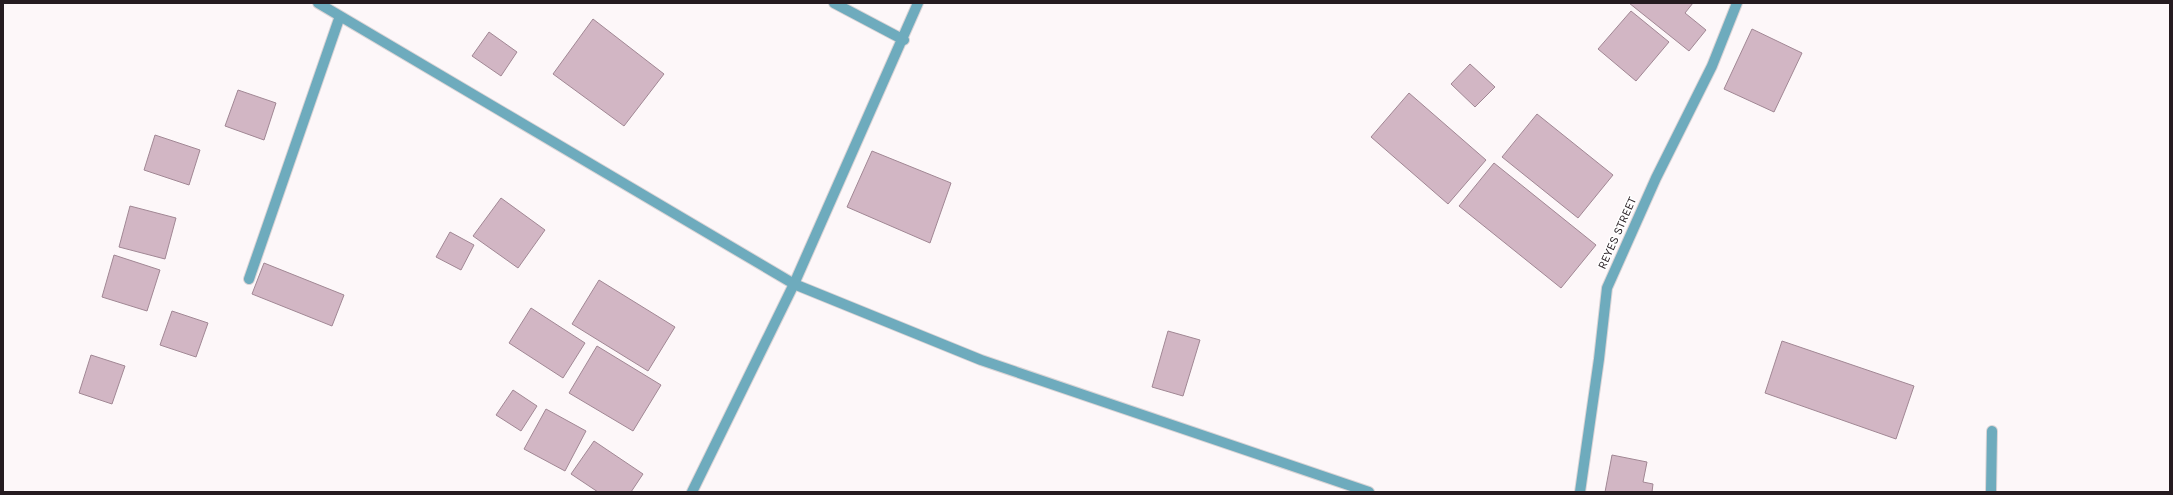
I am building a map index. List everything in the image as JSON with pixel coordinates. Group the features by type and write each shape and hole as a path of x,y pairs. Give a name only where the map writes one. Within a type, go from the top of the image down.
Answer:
{"street":[{"path":"318,3 794,284 982,360 1369,492"},
{"path":"834,3 904,40"},
{"path":"692,492 794,284 904,40 918,3"},
{"name":"REYES STREET","path":"1580,492 1599,359 1607,288 1656,178 1712,66 1738,3"},
{"path":"249,278 340,16"},
{"path":"1991,492 1992,431"}],"building":[{"path":"1629,3 1693,3 1685,13 1706,30 1689,51"},
{"path":"1631,11 1669,42 1636,81 1598,49"},
{"path":"593,19 664,74 624,126 553,74"},
{"path":"1752,29 1802,53 1774,112 1724,89"},
{"path":"489,32 517,52 501,76 472,56"},
{"path":"1470,64 1495,87 1475,107 1451,84"},
{"path":"238,90 276,103 264,140 225,126"},
{"path":"1409,93 1486,160 1448,204 1371,137"},
{"path":"1537,114 1613,175 1578,218 1502,157"},
{"path":"155,135 200,150 189,185 144,170"},
{"path":"872,151 951,183 930,243 847,207"},
{"path":"1494,163 1596,245 1561,288 1459,206"},
{"path":"501,198 545,230 518,268 473,236"},
{"path":"130,206 176,218 165,259 119,247"},
{"path":"450,232 474,245 461,270 436,257"},
{"path":"114,255 160,270 147,311 102,297"},
{"path":"264,263 344,295 332,326 252,294"},
{"path":"599,280 675,327 648,371 572,324"},
{"path":"531,308 585,343 563,378 509,343"},
{"path":"172,311 208,323 196,357 160,345"},
{"path":"1168,331 1200,340 1183,396 1152,387"},
{"path":"1782,341 1914,386 1896,439 1765,393"},
{"path":"597,346 661,385 633,431 569,393"},
{"path":"91,355 125,366 112,404 79,393"},
{"path":"513,390 537,406 521,431 496,415"},
{"path":"546,409 586,431 565,471 524,449"},
{"path":"594,441 643,474 631,492 598,492 571,474"},
{"path":"1612,455 1647,462 1643,482 1653,484 1652,492 1605,492"}]}
